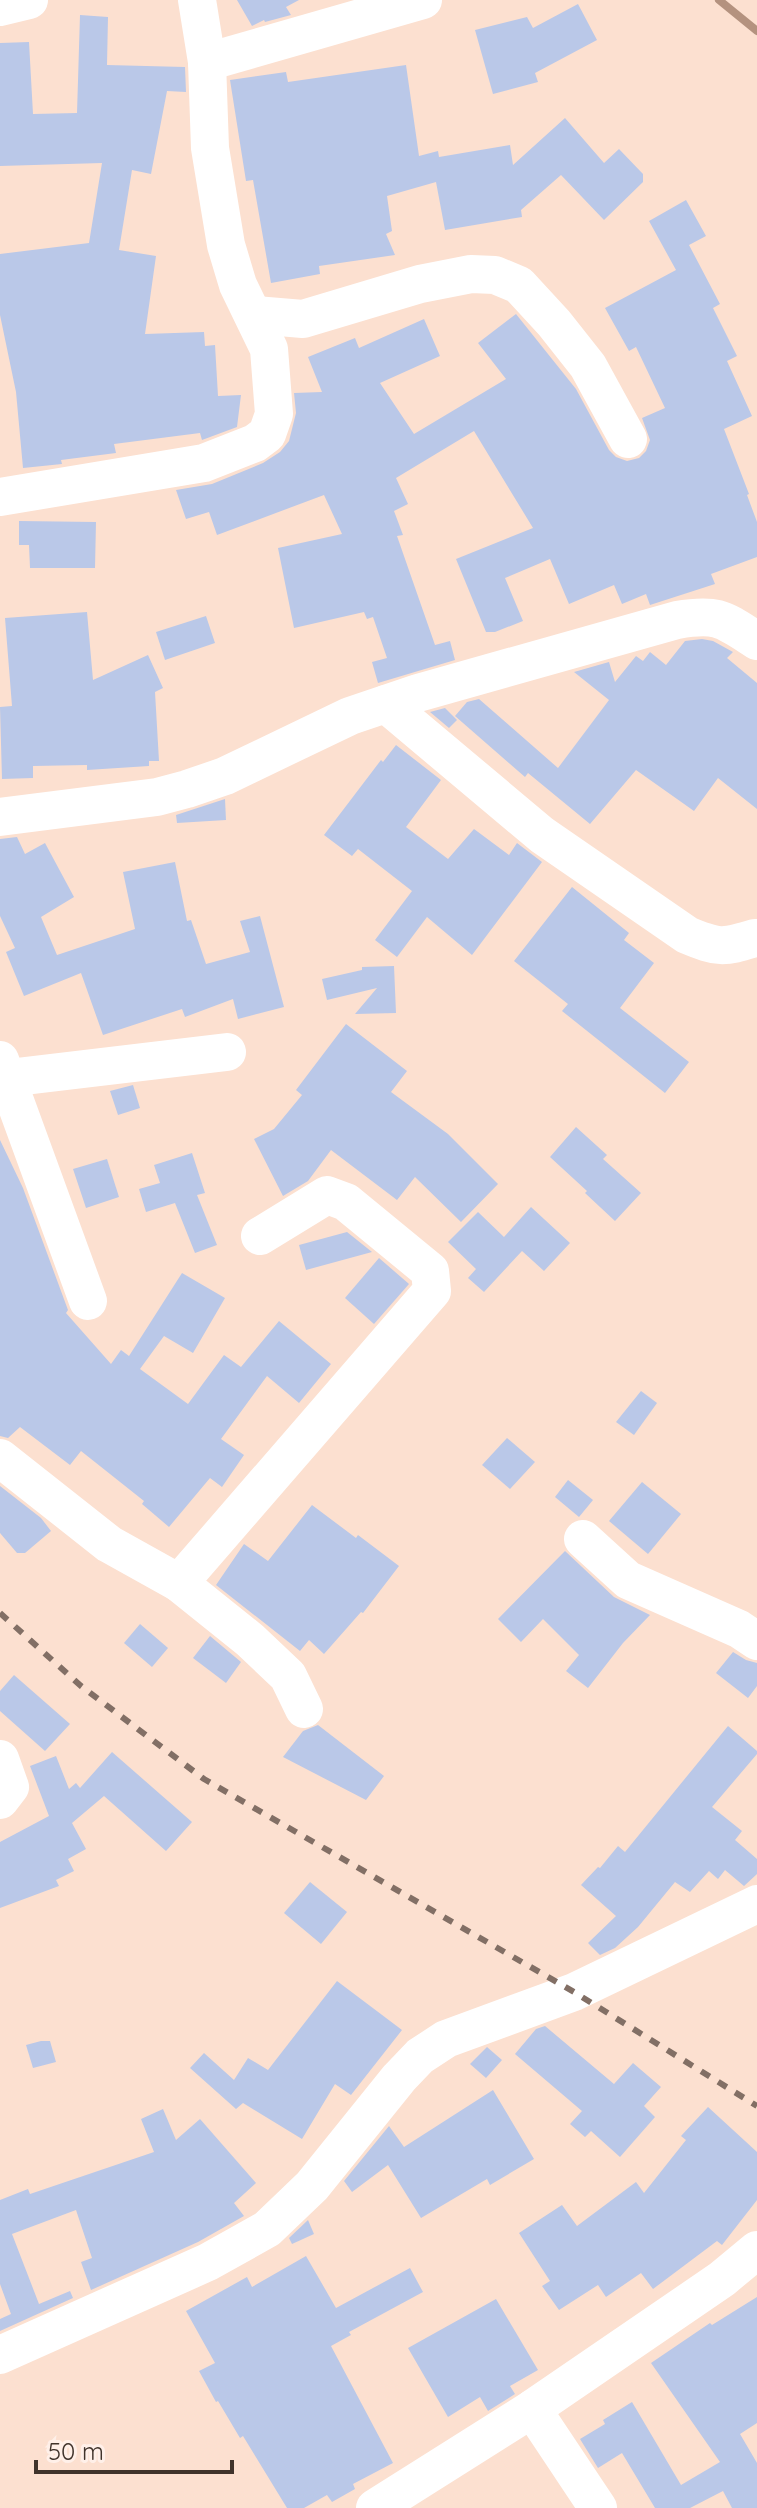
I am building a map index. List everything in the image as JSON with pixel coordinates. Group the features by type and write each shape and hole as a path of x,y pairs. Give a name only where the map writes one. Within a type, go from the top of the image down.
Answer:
{"street":[{"path":"0,7 29,0"},
{"path":"0,497 204,463 255,443 267,434 274,414 262,332 238,285 226,245 210,148 207,62 197,0"},
{"path":"207,62 423,0"},
{"path":"262,332 420,284 471,274 495,275 519,285 554,323 588,366 628,439"},
{"path":"0,817 157,797 187,789 225,776 350,716 677,620 704,615 728,622 757,641"},
{"path":"386,704 542,835 687,935 727,947 755,938"},
{"path":"88,1301 4,1069 227,1052"},
{"path":"179,1583 432,1291 430,1271 346,1202 327,1195 260,1236"},
{"path":"0,1458 109,1544 179,1583 250,1640 288,1676 304,1709"},
{"path":"583,1539 628,1580 751,1625"},
{"path":"0,1759 10,1787 0,1800"},
{"path":"0,2355 208,2262 267,2229 312,2186 399,2078 420,2056 446,2039 574,1992 757,1904"},
{"path":"375,2508 532,2409 722,2279 757,2250"},
{"path":"532,2409 598,2508"}],"building":[{"path":"237,0 299,0 286,7 291,15 264,20 252,26"},
{"path":"578,4 597,40 535,73 538,82 493,94 475,30 527,17 533,28"},
{"path":"80,15 108,17 107,65 185,67 186,92 167,91 151,174 132,170 119,250 156,256 145,334 204,332 205,346 215,345 218,396 241,395 237,427 202,440 200,433 114,444 116,453 23,468 16,392 0,315 0,254 89,243 102,163 0,166 0,43 29,42 33,114 77,113"},
{"path":"406,65 419,156 438,151 439,157 510,145 513,165 565,118 604,163 619,149 643,174 643,182 604,220 561,175 521,210 522,217 445,230 436,182 387,196 392,231 386,234 395,255 319,266 320,274 271,283 253,180 246,181 230,80 286,72 288,82"},
{"path":"686,200 706,236 689,245 720,304 713,308 737,356 727,361 752,416 724,429 757,522 757,557 711,574 715,584 650,605 646,594 622,604 614,585 569,604 550,559 505,578 523,621 495,632 486,632 456,559 533,528 474,431 396,478 408,504 394,511 403,535 397,536 435,645 450,641 455,660 378,683 372,662 387,658 373,617 367,619 364,612 294,628 278,548 342,534 324,495 217,535 209,512 186,519 176,490 212,484 263,463 280,452 289,441 296,413 294,393 322,392 308,357 355,338 359,348 424,319 440,356 380,383 414,434 506,379 478,343 516,314 576,389 609,450 627,461 639,458 650,440 642,418 665,408 636,347 629,351 605,308 676,270 649,221"},
{"path":"19,521 96,522 95,568 30,568 29,545 19,545"},
{"path":"87,612 93,680 148,655 163,688 155,692 159,761 149,761 149,766 87,770 87,765 33,766 33,778 2,779 0,707 12,706 5,618"},
{"path":"206,616 215,643 165,660 156,632"},
{"path":"685,641 713,641 733,652 727,658 757,683 757,809 718,778 694,811 636,770 590,824 528,773 525,777 455,716 467,702 479,699 558,768 609,700 574,672 609,662 615,682 636,656 643,661 650,652 666,665"},
{"path":"445,708 457,720 449,728 430,712"},
{"path":"396,745 441,780 406,827 448,859 474,829 509,855 517,843 542,862 472,955 427,917 397,957 375,940 412,891 358,849 352,856 324,835"},
{"path":"225,799 226,820 177,823 176,815"},
{"path":"17,837 25,854 45,843 74,897 41,917 57,955 135,929 123,872 175,862 187,921 191,920 206,964 250,952 240,921 260,916 284,1007 238,1019 233,999 185,1017 182,1009 103,1035 81,973 24,996 6,952 15,948 0,916 0,839"},
{"path":"572,887 629,933 624,940 654,963 620,1008 689,1062 665,1093 562,1011 568,1004 514,961"},
{"path":"394,966 396,1013 355,1014 377,988 327,1000 322,979 362,970 362,967"},
{"path":"346,1024 407,1071 391,1092 448,1134 498,1184 461,1222 415,1177 397,1200 331,1150 308,1181 283,1196 254,1139 274,1129 302,1095 296,1090"},
{"path":"133,1085 140,1108 118,1115 110,1091"},
{"path":"576,1127 607,1155 603,1159 641,1193 615,1221 550,1157"},
{"path":"0,1140 23,1188 68,1310 66,1313 111,1364 121,1350 129,1356 182,1273 225,1298 193,1353 164,1336 140,1369 188,1404 224,1355 241,1367 279,1321 331,1364 299,1403 267,1376 221,1439 244,1455 222,1487 210,1478 169,1527 142,1504 144,1501 81,1451 70,1465 20,1427 8,1438 0,1436"},
{"path":"192,1153 205,1193 197,1195 217,1245 195,1253 175,1203 146,1212 139,1189 160,1183 154,1165"},
{"path":"107,1159 119,1197 86,1208 73,1169"},
{"path":"531,1207 570,1243 544,1271 522,1251 484,1292 468,1278 476,1269 448,1242 478,1212 504,1237"},
{"path":"347,1232 372,1252 306,1270 299,1245"},
{"path":"379,1258 409,1284 374,1324 345,1298"},
{"path":"641,1391 657,1403 634,1435 616,1422"},
{"path":"507,1438 535,1462 510,1489 482,1465"},
{"path":"568,1480 593,1500 579,1517 555,1497"},
{"path":"642,1482 681,1514 648,1554 609,1521"},
{"path":"0,1486 41,1518 51,1531 25,1553 17,1553 0,1533"},
{"path":"312,1505 399,1566 363,1613 324,1654 309,1640 300,1651 216,1585 244,1544 268,1561"},
{"path":"565,1551 614,1597 650,1615 623,1643 588,1688 566,1671 579,1655 543,1619 521,1642 498,1619"},
{"path":"140,1624 168,1648 152,1667 124,1643"},
{"path":"210,1636 241,1662 226,1683 193,1658"},
{"path":"733,1652 757,1663 757,1686 748,1698 716,1673"},
{"path":"14,1675 70,1724 45,1751 0,1711 0,1691"},
{"path":"318,1725 384,1776 366,1800 283,1757 303,1731"},
{"path":"728,1726 757,1754 712,1807 742,1831 735,1840 757,1859 757,1874 744,1886 725,1870 718,1879 709,1871 690,1892 675,1882 638,1927 615,1948 600,1955 588,1943 616,1916 581,1885 618,1846 625,1852"},
{"path":"112,1752 192,1822 166,1851 104,1796 72,1823 86,1849 68,1859 74,1871 56,1880 59,1886 0,1908 0,1842 49,1816 30,1766 56,1756 69,1789 76,1783 80,1788"},
{"path":"310,1882 347,1912 321,1944 284,1913"},
{"path":"337,1981 402,2030 351,2095 335,2084 302,2139 243,2103 236,2109 190,2068 204,2053 234,2080 248,2058 268,2070"},
{"path":"545,2026 614,2084 633,2063 661,2087 644,2106 655,2117 620,2157 591,2131 585,2137 570,2124 582,2111 515,2054 536,2029"},
{"path":"50,2041 56,2062 33,2068 26,2045"},
{"path":"487,2047 502,2060 486,2078 470,2064"},
{"path":"493,2090 534,2159 490,2185 487,2179 421,2218 388,2165 352,2192 344,2181 389,2126 404,2147"},
{"path":"708,2107 757,2152 757,2200 722,2245 717,2241 653,2289 641,2273 606,2297 598,2285 559,2310 542,2286 550,2281 519,2233 562,2205 577,2226 636,2182 644,2193 686,2140 681,2136"},
{"path":"163,2109 176,2140 200,2119 256,2183 234,2203 244,2216 198,2242 91,2290 81,2262 92,2258 76,2210 12,2234 39,2304 70,2291 73,2298 0,2331 0,2319 11,2314 0,2284 0,2200 28,2189 30,2194 154,2152 141,2119"},
{"path":"308,2220 314,2234 292,2244 289,2238"},
{"path":"306,2256 336,2308 410,2268 423,2292 349,2332 351,2335 331,2346 393,2463 353,2484 355,2489 332,2502 327,2495 304,2508 287,2508 243,2436 240,2438 216,2402 199,2371 215,2363 186,2311 247,2277 252,2287"},
{"path":"757,2297 757,2423 740,2434 757,2463 757,2508 732,2508 723,2491 690,2508 655,2508 622,2453 598,2468 580,2439 632,2402 681,2485 720,2462 651,2363 710,2323 712,2325"},
{"path":"496,2299 538,2370 510,2386 515,2394 488,2411 480,2397 448,2417 408,2348"}],"waterway":[{"path":"719,0 757,31"}],"railway":[{"path":"0,1613 81,1686 204,1779 574,1992 757,2106"}]}
